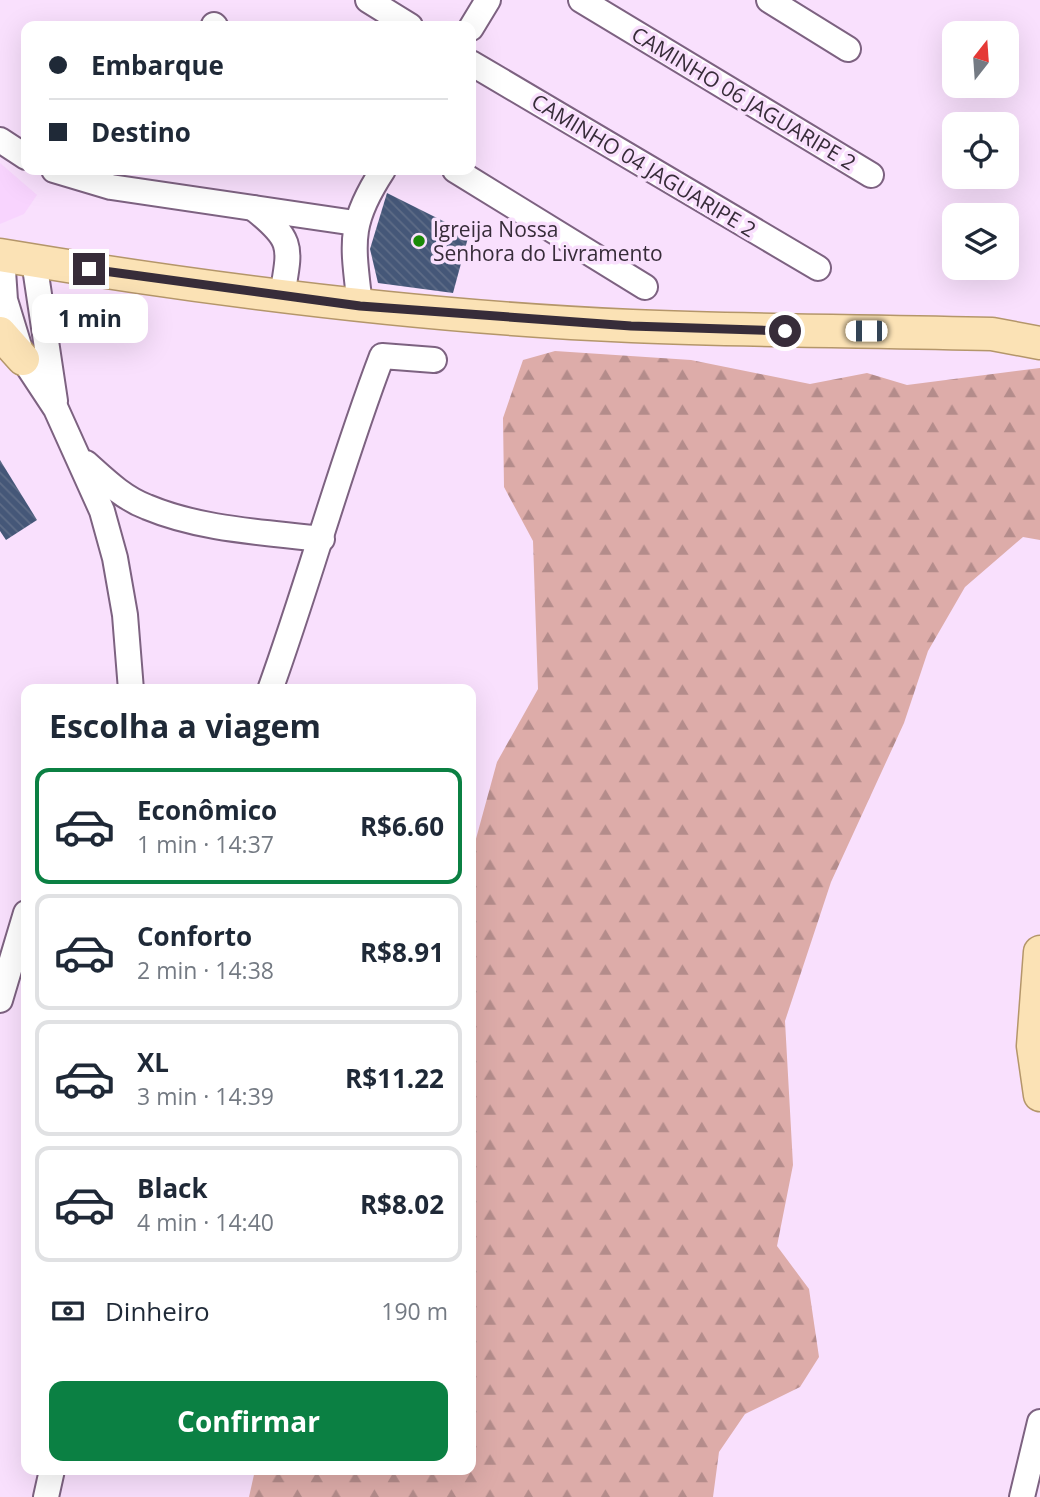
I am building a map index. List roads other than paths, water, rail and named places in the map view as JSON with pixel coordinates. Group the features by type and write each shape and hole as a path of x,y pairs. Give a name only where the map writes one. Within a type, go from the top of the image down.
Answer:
{"main road":[{"path":"1,255 360,306 631,326 992,334 1040,343"},
{"path":"0,333 23,359"},
{"path":"1040,952 1033,1046 1040,1095"}],"street":[{"path":"368,0 402,21"},
{"path":"475,21 488,0"},
{"name":"CAMINHO 06 JAGUARIPE 2","path":"581,0 871,175"},
{"path":"769,0 848,49"},
{"name":"CAMINHO 04 JAGUARIPE 2","path":"476,66 818,268"},
{"path":"0,140 21,154"},
{"path":"71,175 111,187 355,223"},
{"path":"360,306 355,258 355,223 361,204 380,175"},
{"path":"463,175 645,287"},
{"path":"253,207 280,232 289,248 282,296"},
{"path":"289,248 305,236 355,223"},
{"path":"1,255 5,300 23,359 56,409 102,511 115,558 125,615 131,684"},
{"path":"34,261 56,409"},
{"path":"272,684 322,539 355,428 382,356 434,360"},
{"path":"80,458 116,489 145,507 184,520 322,539"},
{"path":"0,1000 21,930"},
{"path":"1022,1497 1040,1422"},
{"path":"46,1497 51,1475"}],"place":[{"name":"Igreija Nossa Senhora do Livramento","path":"419,241"}]}
